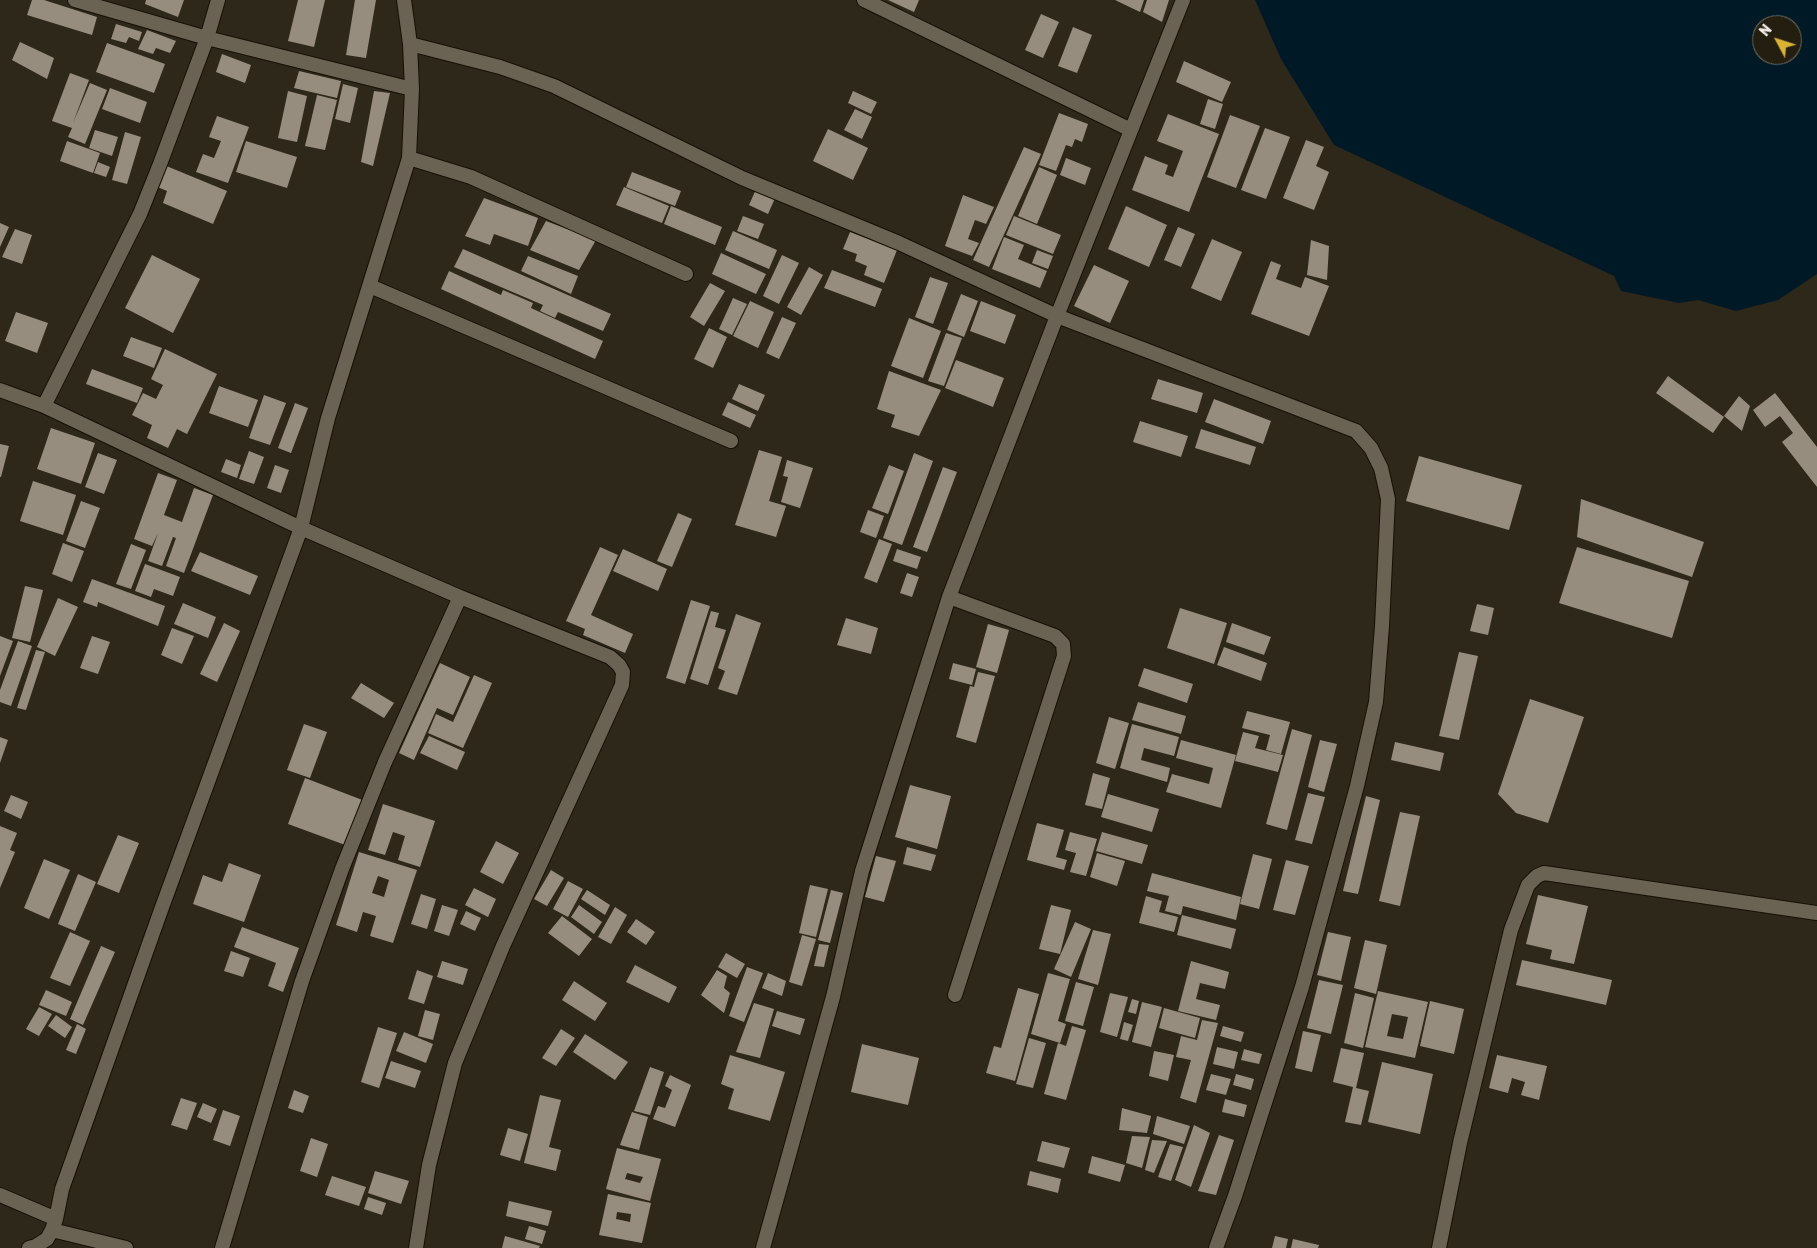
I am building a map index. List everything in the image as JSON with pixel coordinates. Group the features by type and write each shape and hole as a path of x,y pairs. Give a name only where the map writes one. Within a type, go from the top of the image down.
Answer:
{"street":[{"path":"75,0 207,38 412,89"},
{"path":"44,406 140,214 207,38 218,0"},
{"path":"29,1248 36,1246 50,1234 62,1189 161,910 301,528 328,418 409,158 412,89 410,44 404,0"},
{"path":"864,0 1131,130"},
{"path":"764,1248 833,996 862,871 949,597 1057,316 1183,0"},
{"path":"410,44 500,67 554,86 742,178 900,243 1057,316 1356,431 1371,448 1381,468 1388,499 1382,626 1376,702 1357,786 1302,986 1235,1196 1216,1248"},
{"path":"409,158 471,177 686,274"},
{"path":"370,286 731,441"},
{"path":"0,390 44,406 301,528 460,597 610,657 619,665 623,672 622,685 503,946 455,1063 429,1165 416,1248"},
{"path":"222,1248 302,981 342,869 385,762 460,597"},
{"path":"949,597 1055,636 1062,644 1064,656 955,995"},
{"path":"1440,1248 1460,1143 1511,930 1528,886 1537,876 1544,873 1817,914"},
{"path":"0,1195 50,1234 126,1248"}],"water":[{"path":"1255,0 1817,0 1817,274 1778,300 1736,311 1698,300 1679,303 1621,291 1614,276 1334,145 1281,59"}],"building":[{"path":"32,0 44,0 97,17 92,35 27,15"},
{"path":"146,0 184,0 178,17 145,4"},
{"path":"298,0 325,0 314,47 288,41"},
{"path":"355,0 376,0 366,58 346,55"},
{"path":"888,0 919,0 914,12"},
{"path":"1115,0 1144,0 1140,12"},
{"path":"1147,0 1169,0 1162,22 1143,12"},
{"path":"1041,14 1059,22 1043,58 1025,50"},
{"path":"116,24 142,32 139,41 129,37 126,43 111,39"},
{"path":"1073,27 1092,35 1077,73 1058,66"},
{"path":"147,30 176,41 170,53 156,48 153,54 138,49"},
{"path":"20,42 54,58 47,79 12,60"},
{"path":"107,43 165,64 154,93 96,72"},
{"path":"222,54 251,65 245,83 216,72"},
{"path":"1184,61 1231,82 1222,102 1176,82"},
{"path":"299,71 341,81 337,98 294,88"},
{"path":"70,73 89,80 73,123 90,83 107,90 85,144 68,137 72,128 52,121"},
{"path":"343,84 358,88 350,123 335,119"},
{"path":"110,88 147,102 140,123 102,109"},
{"path":"288,91 307,96 297,142 278,138"},
{"path":"374,91 390,93 373,166 361,162"},
{"path":"853,91 877,102 871,114 848,103"},
{"path":"317,95 337,100 325,150 305,146"},
{"path":"1208,99 1223,104 1215,129 1200,124"},
{"path":"855,109 872,117 862,139 844,130"},
{"path":"1059,113 1088,124 1082,142 1075,139 1072,147 1066,145 1056,171 1039,165"},
{"path":"1168,114 1219,134 1189,212 1132,190 1145,156 1168,165 1165,174 1173,177 1183,151 1157,141"},
{"path":"1230,115 1260,126 1236,188 1207,177"},
{"path":"217,116 249,127 228,183 196,172 203,154 214,158 221,141 209,137"},
{"path":"1265,128 1290,137 1266,199 1241,190"},
{"path":"828,129 868,148 853,180 813,161"},
{"path":"95,130 118,137 112,156 89,148"},
{"path":"125,132 141,137 127,184 112,180"},
{"path":"1306,140 1324,147 1316,166 1329,172 1314,210 1283,198"},
{"path":"67,141 100,153 93,173 60,161"},
{"path":"246,141 297,157 287,188 236,172"},
{"path":"1024,147 1041,154 989,267 973,260"},
{"path":"1066,158 1091,168 1085,185 1060,175"},
{"path":"98,162 110,167 106,177 94,173"},
{"path":"164,165 227,191 213,224 163,203 167,191 155,186"},
{"path":"1039,167 1057,175 1037,224 1018,216"},
{"path":"632,172 681,191 675,206 626,187"},
{"path":"624,187 669,206 662,223 616,205"},
{"path":"757,187 776,196 768,214 749,205"},
{"path":"963,195 994,207 986,224 975,220 968,239 979,243 972,256 945,246"},
{"path":"484,198 538,218 528,246 494,234 490,245 465,236"},
{"path":"671,206 722,227 715,245 664,224"},
{"path":"1126,206 1167,225 1149,267 1108,249"},
{"path":"743,216 764,224 758,239 737,231"},
{"path":"1014,216 1061,235 1053,254 1006,235"},
{"path":"546,221 596,240 579,270 530,250"},
{"path":"0,223 9,227 0,247"},
{"path":"1178,227 1195,234 1181,267 1164,260"},
{"path":"15,229 32,235 22,264 2,257"},
{"path":"733,231 777,250 769,269 725,250"},
{"path":"850,232 897,250 884,283 864,275 867,266 855,261 857,254 843,249"},
{"path":"1004,237 1024,245 1018,259 1047,271 1040,288 992,269"},
{"path":"1212,239 1242,252 1221,301 1191,288"},
{"path":"1311,240 1329,246 1327,280 1307,275"},
{"path":"463,249 611,314 603,331 558,312 555,318 540,311 543,305 454,267"},
{"path":"1037,250 1053,256 1048,269 1032,263"},
{"path":"721,253 766,274 756,294 712,274"},
{"path":"152,255 200,279 173,333 125,308"},
{"path":"782,255 799,263 779,304 763,296"},
{"path":"528,256 578,276 571,294 521,271"},
{"path":"1271,261 1281,265 1276,279 1301,288 1305,277 1329,286 1309,336 1251,314"},
{"path":"1094,265 1129,281 1110,323 1074,306"},
{"path":"809,267 823,275 801,315 787,307"},
{"path":"832,270 882,289 875,307 824,288"},
{"path":"449,271 501,295 503,290 533,303 531,308 603,341 595,359 441,289"},
{"path":"930,277 948,283 933,324 915,317"},
{"path":"710,283 725,291 704,326 690,317"},
{"path":"961,294 978,301 964,337 947,330"},
{"path":"733,298 747,304 732,335 719,329"},
{"path":"750,301 774,312 758,348 733,336"},
{"path":"981,301 1016,315 1005,344 970,331"},
{"path":"16,312 48,323 37,353 5,341"},
{"path":"782,317 796,323 779,359 766,353"},
{"path":"909,318 941,331 923,378 891,366"},
{"path":"709,328 727,337 713,368 694,359"},
{"path":"946,333 962,338 944,386 928,381"},
{"path":"131,337 162,348 154,368 123,356"},
{"path":"165,349 217,374 187,434 177,429 168,448 147,438 152,425 132,415 143,393 156,399 163,385 151,379"},
{"path":"956,360 1004,378 993,407 945,388"},
{"path":"92,369 143,388 137,403 86,384"},
{"path":"889,371 941,390 919,436 891,427 895,415 877,409"},
{"path":"1668,376 1724,417 1713,433 1656,393"},
{"path":"1158,379 1203,393 1197,413 1151,399"},
{"path":"739,384 765,395 758,411 732,399"},
{"path":"219,386 258,400 248,427 209,413"},
{"path":"1775,393 1817,447 1817,487 1782,442 1793,433 1780,416 1765,427 1753,410"},
{"path":"264,395 286,403 270,445 249,438"},
{"path":"1739,396 1750,406 1742,431 1724,416"},
{"path":"1214,399 1271,421 1263,444 1205,422"},
{"path":"728,402 756,415 750,428 722,415"},
{"path":"295,403 308,408 291,453 278,448"},
{"path":"1140,421 1188,436 1181,457 1133,442"},
{"path":"51,428 95,443 81,484 37,469"},
{"path":"1201,429 1256,447 1250,465 1195,448"},
{"path":"0,444 9,446 1,477 0,477"},
{"path":"759,450 782,457 769,501 786,506 776,537 735,525"},
{"path":"249,451 264,457 254,484 239,479"},
{"path":"98,453 117,460 104,494 85,487"},
{"path":"914,453 933,461 902,545 883,538"},
{"path":"1419,456 1522,485 1509,530 1406,501"},
{"path":"226,459 241,465 237,478 221,472"},
{"path":"787,460 813,468 800,508 781,502 788,477 783,476"},
{"path":"275,465 289,470 281,493 267,488"},
{"path":"889,465 904,471 888,514 872,508"},
{"path":"943,467 957,472 927,552 913,547"},
{"path":"158,473 177,480 164,515 182,522 194,488 213,495 184,573 166,566 176,538 173,537 162,566 148,561 158,533 152,546 134,539"},
{"path":"33,481 76,495 63,535 20,521"},
{"path":"1581,499 1704,542 1692,577 1577,537"},
{"path":"81,501 100,508 85,548 66,541"},
{"path":"868,510 884,516 876,538 860,532"},
{"path":"678,513 692,519 672,567 657,561"},
{"path":"879,539 892,544 877,583 864,578"},
{"path":"63,543 84,551 72,582 52,574"},
{"path":"131,544 146,550 131,589 116,584"},
{"path":"600,547 618,555 591,615 633,634 625,653 583,635 585,629 566,621"},
{"path":"1577,547 1689,581 1672,638 1559,603"},
{"path":"623,549 667,569 658,591 613,571"},
{"path":"897,549 921,557 917,569 893,561"},
{"path":"200,552 258,576 250,595 191,571"},
{"path":"145,564 180,577 173,596 154,589 151,597 135,591"},
{"path":"907,573 919,577 912,597 900,593"},
{"path":"92,579 165,606 158,626 98,602 97,607 83,602"},
{"path":"25,586 43,590 30,642 12,638"},
{"path":"58,598 78,607 55,656 37,647"},
{"path":"691,600 710,606 685,684 666,678"},
{"path":"183,603 216,617 208,638 174,624"},
{"path":"1477,604 1494,608 1488,635 1470,631"},
{"path":"1180,608 1227,623 1214,664 1167,648"},
{"path":"711,611 719,613 715,627 726,630 708,685 690,679"},
{"path":"736,614 761,623 737,695 718,689 725,671 718,668"},
{"path":"846,618 878,628 871,654 837,645"},
{"path":"224,623 240,631 217,682 200,674"},
{"path":"1232,623 1271,637 1264,655 1226,642"},
{"path":"988,624 1009,630 997,673 976,667"},
{"path":"172,628 194,636 182,664 161,655"},
{"path":"0,636 13,641 0,676"},
{"path":"92,636 110,642 98,674 80,668"},
{"path":"18,641 32,646 11,706 0,702 0,690"},
{"path":"1224,647 1267,663 1261,681 1217,665"},
{"path":"36,650 45,652 26,710 17,708"},
{"path":"1459,652 1478,656 1459,740 1439,736"},
{"path":"440,663 470,677 453,715 437,708 414,760 399,753"},
{"path":"953,663 976,669 972,685 949,679"},
{"path":"1144,668 1193,684 1187,703 1138,686"},
{"path":"978,672 995,676 976,743 956,737 970,686 974,687"},
{"path":"474,675 492,683 463,748 428,733 436,714 453,722"},
{"path":"361,683 394,703 384,718 351,698"},
{"path":"1530,699 1584,717 1548,823 1516,813 1498,794"},
{"path":"1138,702 1186,716 1181,734 1132,720"},
{"path":"1247,711 1290,722 1281,754 1266,750 1270,735 1242,728"},
{"path":"1109,717 1129,723 1115,769 1096,763"},
{"path":"304,724 327,732 310,778 287,770"},
{"path":"1132,724 1179,737 1174,756 1144,748 1141,760 1170,768 1167,782 1120,768"},
{"path":"1292,729 1312,735 1287,830 1266,824"},
{"path":"1243,732 1259,736 1255,748 1283,755 1278,772 1235,761"},
{"path":"429,736 465,752 457,770 420,753"},
{"path":"0,737 8,740 0,763"},
{"path":"1181,740 1236,755 1221,808 1166,792 1172,774 1209,784 1213,768 1176,758"},
{"path":"1320,740 1337,744 1324,792 1308,787"},
{"path":"1395,742 1444,753 1440,771 1391,760"},
{"path":"1093,773 1110,778 1102,809 1085,805"},
{"path":"305,778 365,801 348,846 288,824"},
{"path":"910,785 951,796 937,849 895,837"},
{"path":"1308,793 1325,797 1312,844 1295,840"},
{"path":"1108,794 1159,809 1152,832 1101,817"},
{"path":"11,795 28,802 21,819 4,811"},
{"path":"1366,796 1380,800 1358,894 1343,891"},
{"path":"383,804 435,821 420,867 398,860 405,836 393,832 385,855 368,850"},
{"path":"1400,812 1420,816 1400,906 1379,901"},
{"path":"1037,823 1064,830 1056,857 1067,860 1064,870 1027,860"},
{"path":"0,826 17,833 10,850 15,852 0,888"},
{"path":"1070,832 1097,839 1086,876 1070,872 1076,853 1065,850"},
{"path":"1102,832 1148,845 1142,864 1096,851"},
{"path":"118,835 139,843 119,893 97,884"},
{"path":"496,841 519,853 503,884 480,872"},
{"path":"907,847 936,855 931,871 903,864"},
{"path":"359,852 417,870 393,943 370,936 376,916 363,912 357,932 336,925","holes":["378,876 389,880 384,897 372,893"]},
{"path":"1097,853 1125,861 1117,886 1090,877"},
{"path":"1253,854 1272,859 1259,909 1240,904"},
{"path":"876,856 896,861 884,902 865,897"},
{"path":"44,859 70,870 49,919 24,908"},
{"path":"1286,860 1309,866 1295,915 1273,910"},
{"path":"229,863 261,875 244,922 193,904 203,875 222,882"},
{"path":"551,870 564,878 547,906 534,899"},
{"path":"1152,873 1241,897 1236,920 1183,906 1181,915 1165,911 1169,896 1147,891"},
{"path":"78,874 96,882 75,931 58,924"},
{"path":"568,881 583,889 568,917 553,909"},
{"path":"810,885 828,889 816,937 799,933"},
{"path":"474,888 496,899 488,917 465,905"},
{"path":"587,890 610,905 605,915 581,899"},
{"path":"831,890 843,893 830,943 818,940"},
{"path":"421,894 436,899 427,929 411,924"},
{"path":"1538,895 1588,906 1574,964 1550,959 1552,950 1526,944"},
{"path":"1146,896 1162,901 1159,912 1178,917 1174,932 1139,923"},
{"path":"442,905 458,910 449,936 434,931"},
{"path":"579,905 602,922 594,934 571,917"},
{"path":"1051,905 1071,910 1060,954 1039,949"},
{"path":"615,907 627,915 611,944 598,937"},
{"path":"466,911 481,918 475,931 460,924"},
{"path":"1182,915 1236,929 1231,949 1177,935"},
{"path":"562,916 592,939 579,956 548,933"},
{"path":"636,919 655,932 646,945 627,932"},
{"path":"1075,922 1091,929 1071,977 1054,969"},
{"path":"242,927 299,948 283,992 268,986 276,963 234,947"},
{"path":"1093,930 1111,934 1098,985 1078,979"},
{"path":"70,932 90,941 70,986 50,978"},
{"path":"1328,932 1351,937 1341,981 1317,975"},
{"path":"802,935 816,939 802,986 789,982"},
{"path":"1365,940 1387,945 1376,994 1354,988"},
{"path":"819,944 829,945 824,967 814,966"},
{"path":"101,946 115,952 83,1025 70,1019"},
{"path":"231,951 250,958 243,977 224,971"},
{"path":"726,953 745,964 737,978 718,967"},
{"path":"1522,960 1612,980 1606,1005 1516,985"},
{"path":"442,961 468,969 463,985 437,977"},
{"path":"1191,961 1229,972 1225,989 1200,983 1196,999 1220,1005 1216,1020 1178,1011"},
{"path":"635,965 677,987 669,1003 626,982"},
{"path":"747,967 763,973 744,1022 729,1016"},
{"path":"417,970 433,976 424,1004 408,999"},
{"path":"717,970 727,976 724,988 730,993 724,1013 701,995"},
{"path":"768,973 786,981 782,996 762,988"},
{"path":"1048,973 1070,979 1058,1021 1066,1024 1060,1043 1031,1034"},
{"path":"1319,980 1343,985 1331,1034 1307,1028"},
{"path":"574,981 607,1003 595,1021 562,1000"},
{"path":"1076,982 1094,987 1083,1026 1065,1021"},
{"path":"1018,988 1039,994 1015,1081 986,1073 994,1046 1001,1048"},
{"path":"46,990 72,1002 66,1016 39,1005"},
{"path":"1378,991 1428,1002 1415,1058 1365,1047","holes":["1392,1014 1408,1017 1403,1039 1387,1036"]},
{"path":"1110,993 1128,997 1117,1037 1100,1032"},
{"path":"1355,993 1374,998 1363,1048 1344,1043"},
{"path":"1132,999 1139,1001 1136,1014 1128,1012"},
{"path":"1430,1001 1464,1009 1454,1054 1420,1046"},
{"path":"1142,1002 1162,1007 1151,1047 1132,1042"},
{"path":"754,1003 774,1009 760,1058 736,1052"},
{"path":"39,1007 52,1014 39,1036 26,1029"},
{"path":"1164,1008 1200,1018 1195,1038 1159,1028"},
{"path":"425,1010 440,1014 433,1040 418,1036"},
{"path":"777,1011 805,1019 800,1035 772,1026"},
{"path":"56,1015 72,1027 65,1038 48,1026"},
{"path":"1202,1020 1218,1023 1196,1103 1180,1098 1191,1060 1176,1057 1181,1036 1197,1040"},
{"path":"1124,1022 1133,1025 1128,1041 1120,1039"},
{"path":"77,1024 86,1029 76,1054 66,1050"},
{"path":"1072,1026 1086,1030 1066,1100 1044,1094 1058,1043 1066,1046"},
{"path":"1223,1026 1244,1032 1241,1042 1220,1036"},
{"path":"378,1027 397,1033 379,1088 361,1082"},
{"path":"561,1029 575,1038 556,1066 542,1058"},
{"path":"1303,1031 1321,1035 1312,1072 1295,1068"},
{"path":"404,1032 433,1044 426,1063 396,1051"},
{"path":"585,1034 628,1062 615,1080 573,1052"},
{"path":"1029,1038 1046,1043 1033,1088 1016,1084"},
{"path":"862,1044 919,1058 908,1105 851,1092"},
{"path":"1217,1047 1238,1052 1234,1069 1213,1064"},
{"path":"1341,1048 1364,1053 1356,1088 1369,1091 1361,1125 1345,1122 1353,1087 1333,1082"},
{"path":"1244,1049 1262,1054 1259,1064 1241,1060"},
{"path":"1154,1051 1174,1055 1168,1081 1149,1076"},
{"path":"730,1055 785,1072 770,1121 728,1109 734,1089 721,1084"},
{"path":"1497,1055 1547,1066 1539,1100 1521,1095 1525,1082 1512,1078 1508,1093 1489,1088"},
{"path":"391,1061 421,1071 415,1088 385,1078"},
{"path":"1382,1062 1433,1074 1420,1134 1368,1122"},
{"path":"650,1067 664,1072 650,1115 634,1111"},
{"path":"1211,1074 1231,1079 1226,1095 1206,1090"},
{"path":"1236,1074 1254,1079 1251,1090 1233,1085"},
{"path":"670,1075 691,1085 675,1127 653,1119 658,1106 665,1108 672,1090 665,1086"},
{"path":"294,1090 309,1096 303,1113 288,1108"},
{"path":"540,1095 561,1100 549,1147 561,1150 556,1171 524,1163"},
{"path":"181,1098 197,1103 187,1130 171,1125"},
{"path":"1225,1099 1247,1105 1244,1117 1222,1112"},
{"path":"203,1103 217,1109 211,1123 197,1117"},
{"path":"1122,1108 1151,1116 1147,1133 1119,1130"},
{"path":"223,1110 240,1116 230,1146 213,1140"},
{"path":"632,1112 648,1117 639,1150 620,1145"},
{"path":"1157,1116 1190,1126 1184,1144 1153,1134"},
{"path":"1194,1125 1210,1133 1191,1187 1175,1180"},
{"path":"508,1128 528,1134 520,1161 500,1155"},
{"path":"1219,1135 1234,1140 1216,1195 1198,1191"},
{"path":"1132,1136 1150,1137 1142,1168 1126,1163"},
{"path":"311,1138 328,1144 317,1177 300,1171"},
{"path":"1152,1140 1167,1141 1154,1173 1145,1170"},
{"path":"1042,1141 1070,1148 1064,1168 1037,1161"},
{"path":"1170,1144 1183,1147 1171,1181 1158,1177"},
{"path":"617,1148 661,1159 650,1201 606,1189","holes":["627,1173 643,1177 640,1183 625,1179"]},
{"path":"1092,1156 1125,1165 1120,1182 1088,1173"},
{"path":"375,1171 409,1181 401,1204 368,1193"},
{"path":"1030,1171 1061,1179 1058,1193 1027,1185"},
{"path":"332,1176 366,1187 359,1206 325,1195"},
{"path":"608,1194 651,1203 642,1243 599,1235","holes":["617,1212 631,1214 630,1222 616,1219"]},
{"path":"368,1197 386,1203 382,1215 364,1209"},
{"path":"509,1201 552,1211 548,1226 506,1216"},
{"path":"529,1226 546,1231 542,1244 525,1239"},
{"path":"505,1236 540,1246 539,1248 502,1248"},
{"path":"1275,1236 1288,1239 1286,1248 1272,1248"},
{"path":"1293,1239 1319,1245 1318,1248 1291,1248"}]}
